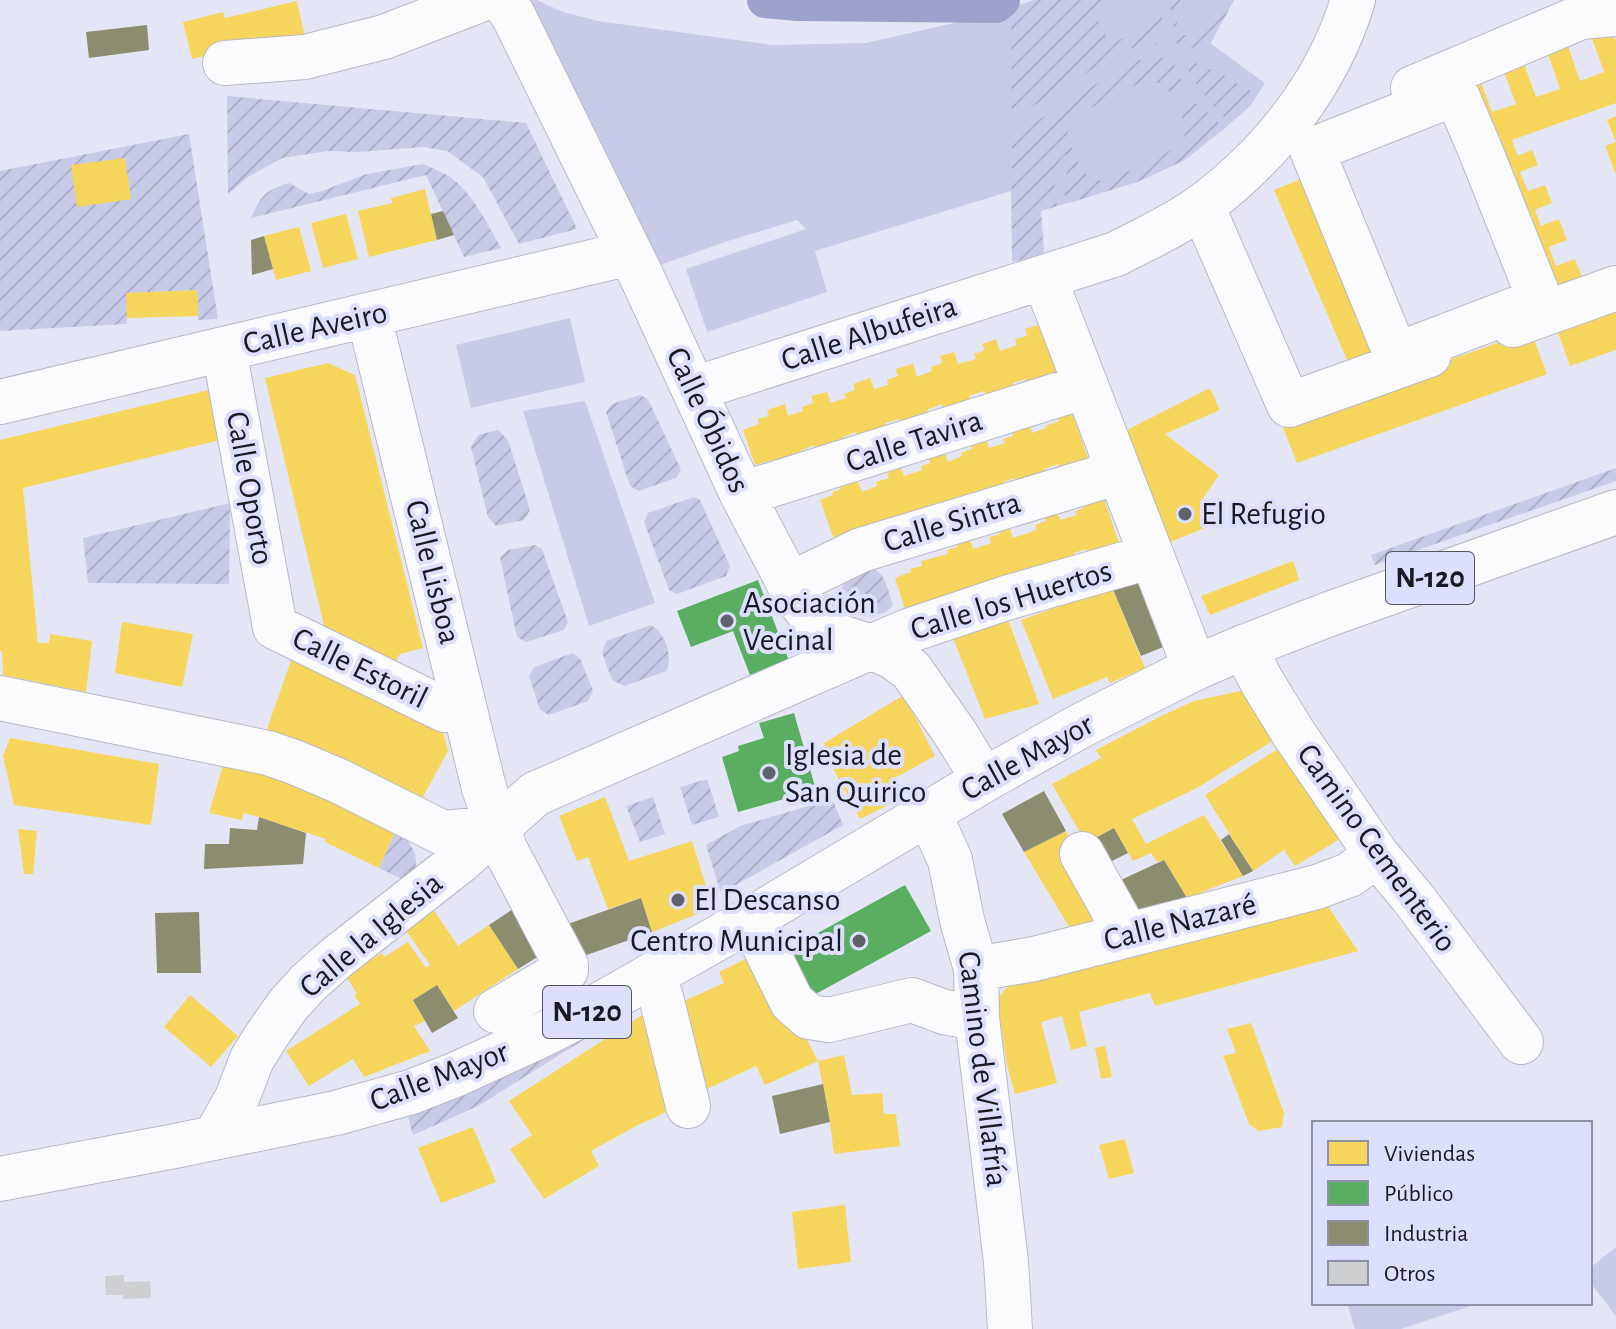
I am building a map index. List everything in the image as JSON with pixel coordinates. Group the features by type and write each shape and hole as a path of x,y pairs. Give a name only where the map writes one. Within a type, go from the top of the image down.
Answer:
{"main road":[{"path":"225,63 305,57 384,37 480,0"},
{"name":"Calle Óbidos","path":"502,0 513,15 630,253 742,494 789,585 811,616 826,630 893,657 911,670 984,780"},
{"name":"Calle Albufeira","path":"694,389 1116,254 1172,224 1202,206 1274,140 1320,76 1336,47 1353,0"},
{"path":"1324,120 1345,117 1581,17 1616,14"},
{"path":"1456,93 1540,300 1396,355 1312,150 1456,93"},
{"path":"1202,206 1289,405 1616,288"},
{"name":"Calle Aveiro","path":"0,402 630,253"},
{"path":"1044,277 1195,668"},
{"name":"Calle Lisboa","path":"369,316 484,788 498,828"},
{"name":"Calle Oporto","path":"224,350 275,627"},
{"name":"Calle Tavira","path":"742,494 1086,386"},
{"name":"Calle Sintra","path":"789,585 861,550 1119,472"},
{"name":"N-120","path":"1244,647 1616,512"},
{"name":"Calle los Huertos","path":"871,647 956,614 1152,556"},
{"name":"Calle Estoril","path":"275,627 445,710"},
{"name":"Calle la Iglesia","path":"215,1137 237,1098 252,1059 288,1005 308,983 424,890 535,794 871,647"},
{"name":"Calle Mayor","path":"215,1137 336,1113 421,1089 544,1034 751,919 1082,725 1244,647"},
{"name":"Camino Cementerio","path":"1244,647 1286,721 1377,855 1521,1042"},
{"path":"0,698 268,753 339,781 443,833 498,828 505,849 566,970 496,1011"},
{"name":"Camino de Villafría","path":"929,814 950,860 976,969 977,1018 1006,1262 1010,1329"},
{"path":"1082,854 1121,924"},
{"name":"Calle Nazaré","path":"976,969 1034,959 1317,887 1349,875 1377,855"},
{"path":"751,919 792,1002 809,1017 829,1020 912,1000 944,1012 977,1018"},
{"path":"650,976 661,997 688,1106"},
{"name":"N-120","path":"0,1179 215,1137"}],"shaded area":[{"path":"525,0 537,0 563,12 598,21 773,45 866,43 994,14 1035,0 1234,0 1210,43 1265,83 1251,105 1183,161 1137,182 1041,211 1044,253 1012,262 1011,191 815,251 827,292 707,332 686,269 806,229 797,220 660,265"},
{"path":"1035,0 1108,0 1096,11 1108,40 1122,39 1151,24 1150,12 1161,15 1163,29 1154,32 1157,44 1137,46 1117,54 1012,119 1011,7"},
{"path":"1169,0 1180,0 1177,24 1181,34 1189,35 1207,26 1223,0 1234,0 1206,52 1177,45"},
{"path":"1172,58 1186,91 1174,101 1166,85 1145,80 1071,118 1067,135 1073,151 1062,158 1056,169 1057,206 1041,211 1044,253 1012,262 1012,133 1056,111 1128,63"},
{"path":"1183,58 1220,73 1257,95 1251,105 1230,123 1198,85"},
{"path":"227,96 526,123 577,229 519,244 483,177 447,151 424,147 328,151 282,158 248,177 228,194"},
{"path":"1200,104 1224,129 1183,161 1137,182 1066,204 1064,184 1069,165 1078,161 1087,176 1105,183 1181,145 1187,127 1179,110"},
{"path":"189,134 218,319 198,320 197,290 127,293 127,324 0,331 0,171"},
{"path":"423,164 447,175 464,190 501,248 464,257 426,175 251,218 265,195 289,183 309,194 367,174"},
{"path":"570,318 585,382 471,408 456,345"},
{"path":"640,395 648,399 681,470 676,478 639,491 630,486 606,412 612,404"},
{"path":"585,401 655,603 589,626 523,411"},
{"path":"498,430 508,440 530,510 524,520 496,526 488,517 471,447 478,435"},
{"path":"1616,468 1616,481 1375,565 1371,555"},
{"path":"694,497 700,500 730,566 726,576 677,594 669,590 644,522 648,513"},
{"path":"230,503 229,584 88,583 83,538"},
{"path":"535,545 542,549 568,622 564,630 526,642 517,637 500,558 508,550"},
{"path":"871,568 883,578 893,605 886,612 876,615 842,598 840,590 850,576"},
{"path":"651,625 661,634 666,645 669,658 667,671 624,686 612,680 602,653 606,641"},
{"path":"573,653 581,660 593,691 588,701 549,715 540,710 529,676 534,667"},
{"path":"707,779 719,817 692,825 680,787"},
{"path":"653,797 665,834 640,842 626,806"},
{"path":"826,801 834,803 843,825 720,891 706,845 740,826"},
{"path":"396,830 415,854 416,867 410,883 379,868"},
{"path":"601,1029 478,1106 413,1135 408,1117 493,1082"},
{"path":"1616,1247 1616,1316 1592,1285 1592,1266"},
{"path":"1348,1305 1474,1305 1401,1329 1355,1329"}],"building: Viviendas":[{"path":"297,1 305,38 259,43 192,59 183,22 223,12 225,18"},
{"path":"1613,33 1616,42 1616,103 1512,140 1518,156 1532,150 1538,165 1520,172 1528,191 1545,185 1552,203 1535,210 1541,226 1559,219 1567,240 1549,247 1556,266 1575,259 1584,283 1540,300 1457,92 1481,82 1492,112 1516,104 1504,72 1524,64 1536,97 1560,89 1548,54 1568,46 1580,81 1604,72 1591,36"},
{"path":"1616,116 1616,142 1607,120"},
{"path":"1616,142 1616,175 1605,146"},
{"path":"125,158 131,199 77,207 71,165"},
{"path":"1315,173 1391,349 1350,367 1274,190"},
{"path":"425,189 437,240 369,257 358,211 392,203 391,198"},
{"path":"346,214 358,259 323,268 311,223"},
{"path":"299,227 311,271 276,280 264,236"},
{"path":"197,290 198,316 127,318 126,293"},
{"path":"1616,301 1616,350 1570,366 1554,322"},
{"path":"1041,324 1058,377 1029,386 1026,379 1013,383 1015,391 987,399 984,391 969,396 972,404 945,413 942,404 927,410 929,418 902,426 899,419 885,423 887,431 859,440 856,432 843,437 845,444 817,453 814,445 800,451 803,457 774,467 772,460 755,465 743,430 759,424 758,419 769,416 767,410 785,404 788,416 803,411 802,407 813,403 811,396 827,392 831,403 846,398 844,394 855,390 853,384 870,378 874,389 888,385 887,380 898,376 895,369 913,364 917,377 942,363 940,356 954,352 958,364 976,359 974,354 985,350 982,344 996,339 1000,351 1017,345 1015,339 1027,336 1025,329"},
{"path":"1531,331 1547,374 1297,463 1280,420"},
{"path":"328,363 355,375 423,648 400,654 390,670 326,634 265,378"},
{"path":"1210,388 1220,410 1165,434 1219,475 1203,498 1212,525 1163,545 1121,433"},
{"path":"213,389 224,439 23,488 38,643 49,643 50,634 92,641 86,692 3,675 0,651 0,440"},
{"path":"1072,412 1089,461 1061,471 1058,464 1044,469 1047,476 1018,485 1015,478 1003,482 1006,489 976,499 974,492 963,496 965,503 834,539 820,500 833,495 832,492 841,489 840,486 857,480 862,492 877,486 876,482 889,478 887,473 901,468 904,476 922,470 921,466 930,463 929,459 945,453 948,462 972,449 970,445 986,439 989,448 1005,443 1003,439 1013,436 1011,431 1030,425 1032,433"},
{"path":"1103,495 1120,546 1088,557 1086,549 1074,553 1076,560 1044,572 1041,564 947,595 950,603 918,614 915,605 905,609 895,578 922,566 921,561 948,554 947,550 957,547 956,542 969,537 973,549 991,543 989,537 1000,534 998,530 1009,526 1013,538 1037,530 1035,525 1046,521 1044,515 1057,511 1060,520 1077,515 1075,511 1084,508 1082,502"},
{"path":"1293,561 1299,580 1210,615 1201,596"},
{"path":"1112,587 1145,668 1110,683 1107,677 1053,699 1021,620"},
{"path":"1005,611 1039,704 985,719 949,628"},
{"path":"122,622 193,634 182,687 115,673"},
{"path":"294,652 441,724 448,751 420,802 267,729"},
{"path":"1245,690 1274,740 1197,788 1132,819 1146,844 1204,815 1243,876 1187,898 1164,860 1157,862 1151,853 1133,861 1114,828 1086,843 1052,784 1101,758 1096,750 1161,716 1194,701"},
{"path":"904,695 935,756 891,780 901,799 860,819 834,770 824,743"},
{"path":"10,738 159,764 151,825 14,805 3,756"},
{"path":"1281,747 1345,836 1295,866 1284,850 1253,871 1205,795"},
{"path":"223,765 282,778 396,830 379,868 325,842 326,839 259,817 244,813 242,820 209,813"},
{"path":"605,797 629,861 692,841 713,908 652,932 641,898 608,909 588,857 577,861 559,816"},
{"path":"18,829 37,831 33,874 24,874"},
{"path":"1066,831 1109,920 1071,930 1024,852"},
{"path":"1325,902 1358,951 1155,1006 1150,993 1079,1012 1087,1046 1071,1050 1062,1016 1041,1022 1057,1083 1015,1094 1007,1065 997,1000 1006,988"},
{"path":"433,909 458,946 489,925 518,969 454,1011 437,985 413,1000 425,1021 414,1026 430,1051 364,1077 353,1059 309,1086 286,1051 360,1004 346,976 382,953 384,957 408,942 426,968 430,965 405,929"},
{"path":"754,955 791,1033 801,1028 818,1061 765,1085 756,1066 696,1094 675,1005 724,983 719,972"},
{"path":"190,995 238,1036 211,1067 164,1027"},
{"path":"650,1010 677,1107 591,1151 599,1166 544,1199 510,1149 532,1135 509,1101"},
{"path":"1251,1023 1284,1113 1282,1127 1259,1131 1249,1124 1223,1056 1236,1053 1227,1029"},
{"path":"1105,1046 1112,1077 1101,1079 1095,1048"},
{"path":"844,1055 852,1095 882,1093 884,1114 896,1114 900,1146 834,1154 818,1061"},
{"path":"473,1127 496,1182 441,1203 418,1148"},
{"path":"1125,1139 1134,1173 1109,1179 1099,1145"},
{"path":"845,1205 851,1262 798,1269 792,1212"}],"building: Público":[{"name":"Asociación Vecinal","path":"758,580 789,661 750,675 733,631 691,647 677,611"},
{"name":"Iglesia de San Quirico","path":"794,713 816,790 738,812 722,757 739,751 738,746 764,738 759,723"},
{"name":"Centro Municipal","path":"905,885 931,931 812,996 787,950"}],"building: Industria":[{"path":"147,25 149,50 89,58 86,32"},
{"path":"443,211 454,235 437,240 431,214"},
{"path":"264,236 273,269 252,275 251,240"},
{"path":"1141,576 1168,645 1141,656 1112,587"},
{"path":"1044,791 1066,831 1024,852 1002,814"},
{"path":"259,817 306,833 303,864 204,869 205,844 229,844 230,828 257,830"},
{"path":"1114,828 1128,853 1100,867 1086,843"},
{"path":"1229,834 1253,871 1243,876 1221,840"},
{"path":"1164,860 1187,898 1127,916 1110,885"},
{"path":"641,898 652,932 578,958 565,925"},
{"path":"516,907 544,953 518,969 489,925"},
{"path":"199,912 201,973 157,973 155,913"},
{"path":"437,985 458,1018 432,1033 413,1000"},
{"path":"823,1084 830,1122 780,1134 772,1096"}],"building: Otros":[{"path":"124,1275 124,1282 150,1281 151,1298 123,1299 123,1295 106,1295 105,1276"}],"waterway":[{"path":"765,0 996,5 1002,0"}],"place":[{"name":"El Refugio","path":"1185,514"},
{"name":"Asociación Vecinal","path":"727,621"},
{"name":"Iglesia de San Quirico","path":"769,773"},
{"name":"El Descanso","path":"678,900"},
{"name":"Centro Municipal","path":"859,941"}]}
